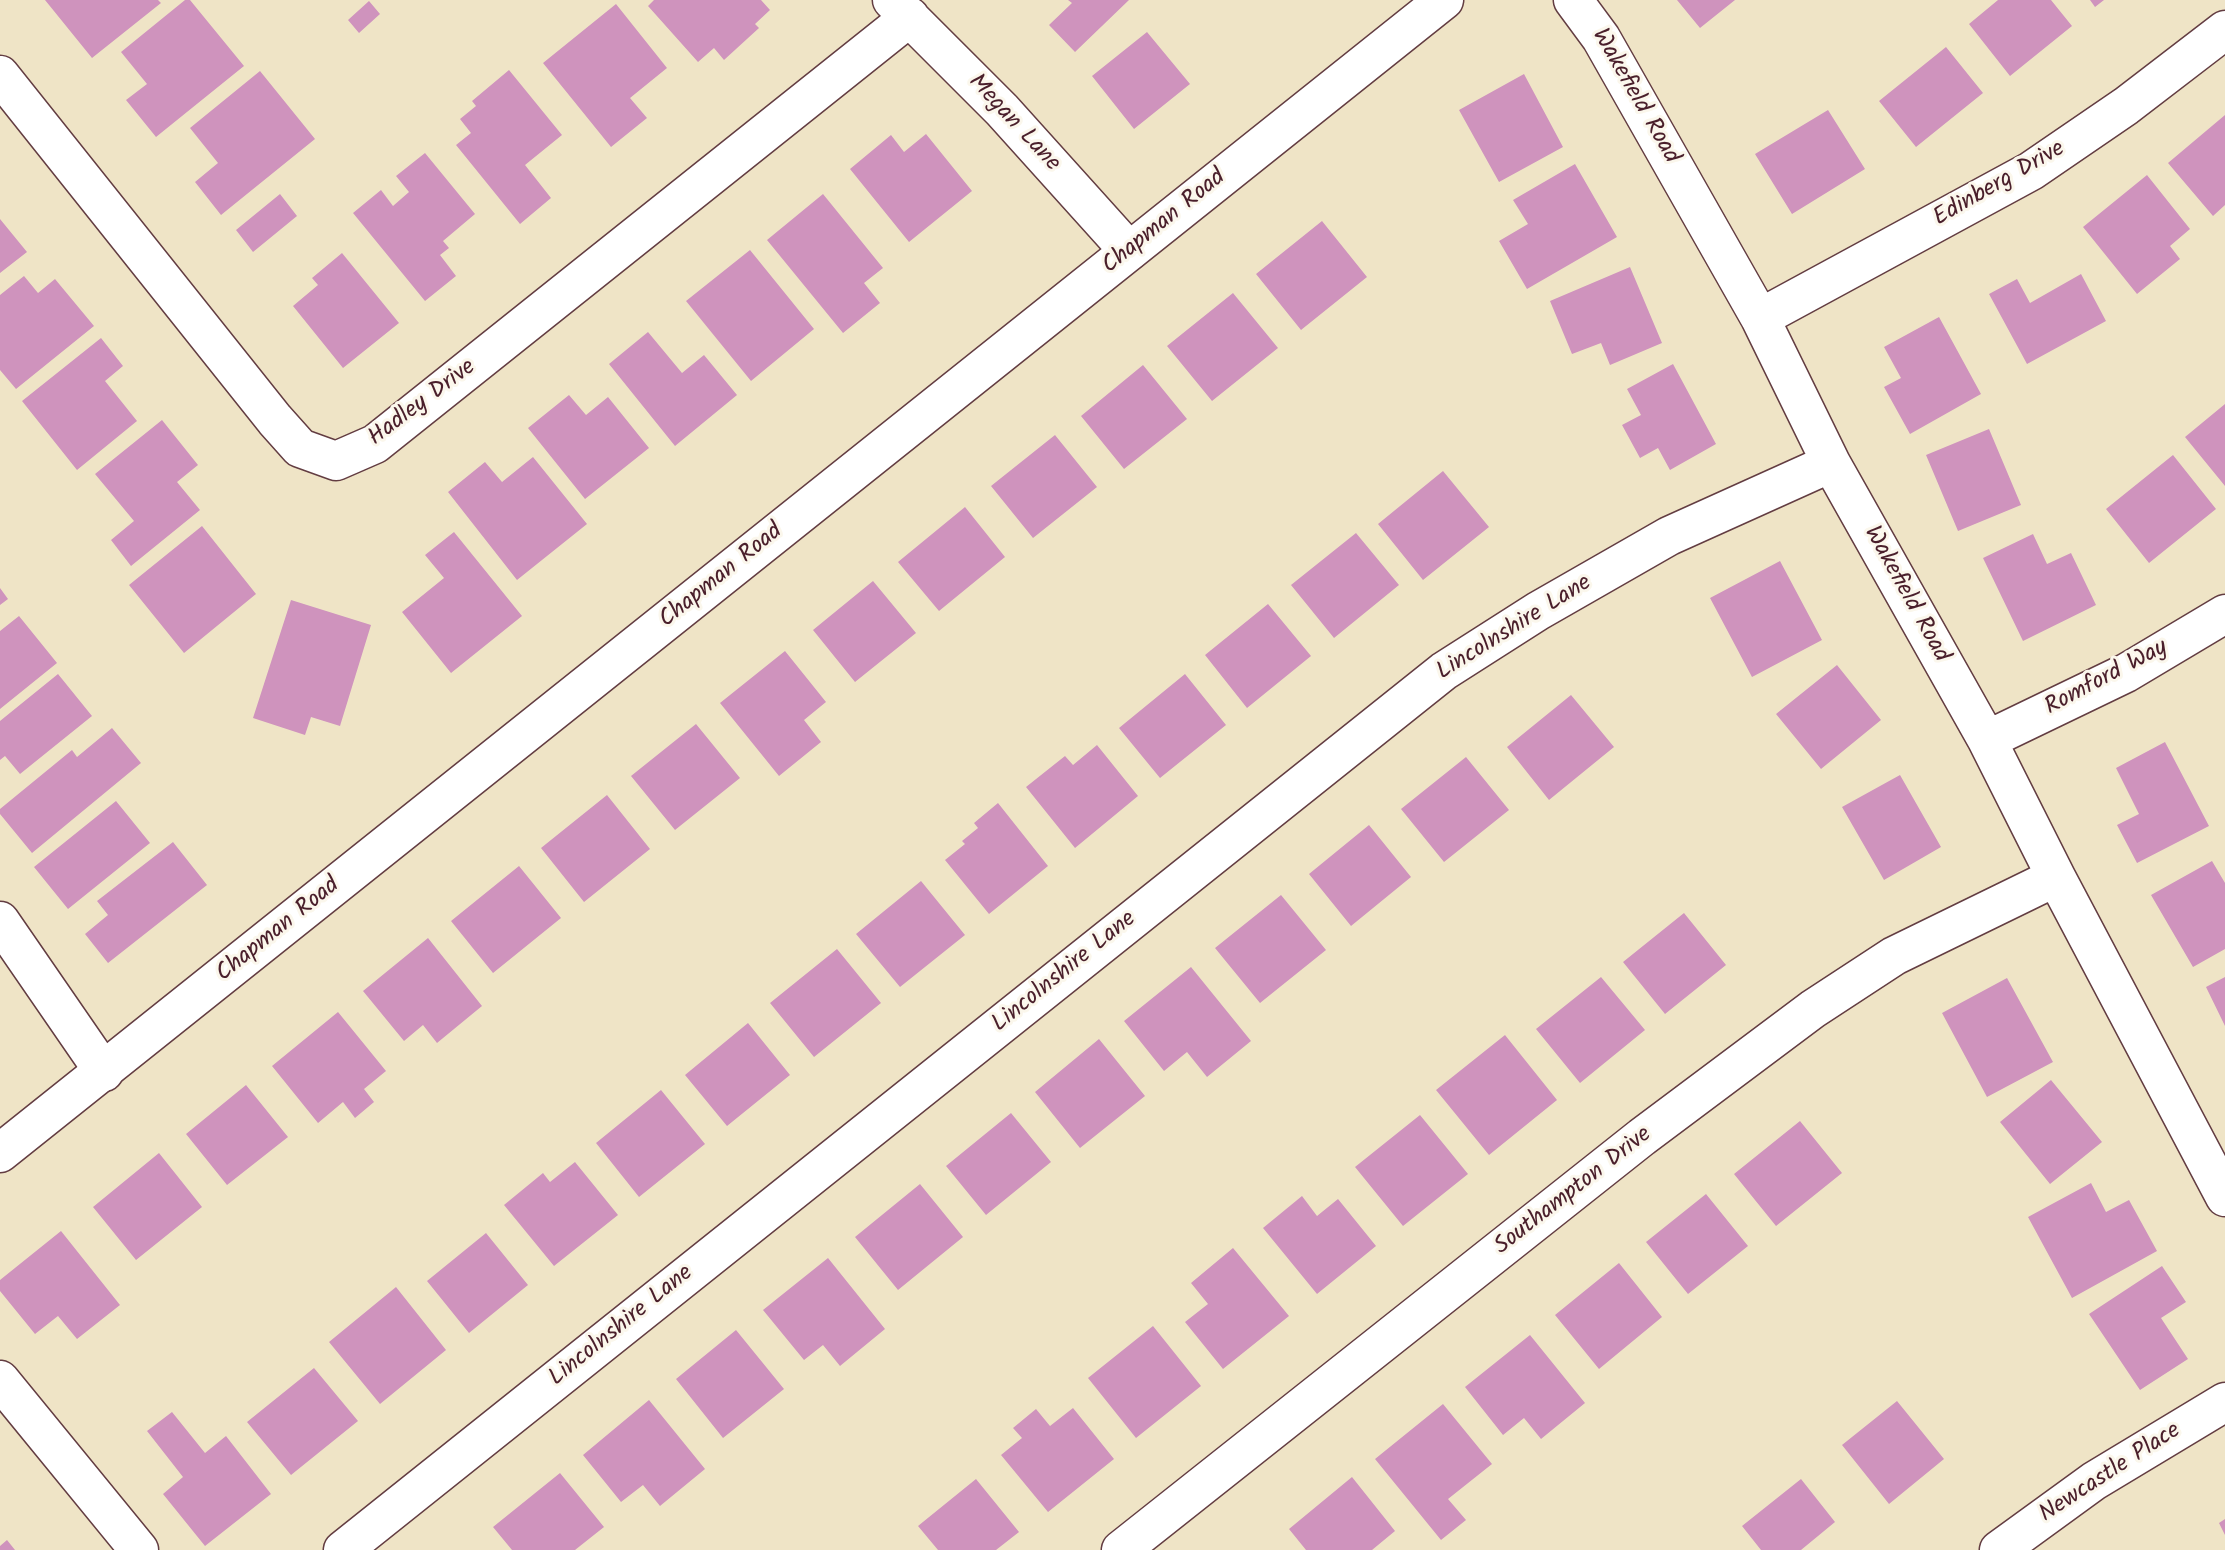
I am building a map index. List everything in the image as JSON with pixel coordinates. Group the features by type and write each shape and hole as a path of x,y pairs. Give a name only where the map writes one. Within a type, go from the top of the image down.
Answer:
{"street":[{"name":"Chapman Road","path":"0,1153 1444,0"},
{"name":"Wakefield Road","path":"1573,0 1601,37 1760,318 1831,463 1987,740 2225,1197"},
{"name":"Megan Lane","path":"901,8 1002,110 1129,251"},
{"name":"Hadley Drive","path":"0,75 275,420 300,448 336,461 375,444 901,8"},
{"name":"Edinberg Drive","path":"1760,318 2031,172 2126,106 2225,30"},
{"name":"Lincolnshire Lane","path":"343,1550 1444,671 1538,611 1669,536 1831,463"},
{"name":"Romford Way","path":"1987,740 2126,673 2225,614"},
{"name":"Southampton Drive","path":"1121,1550 1643,1137 1813,1009 1894,956 2056,877"},
{"path":"0,920 104,1072"},
{"path":"0,1380 139,1550"},
{"name":"Newcastle Place","path":"1999,1550 2094,1481 2225,1402"}],"building":[{"path":"45,0 158,0 161,3 92,58"},
{"path":"185,0 190,0 244,66 156,137 126,100 147,84 121,52"},
{"path":"654,0 761,0 770,10 755,24 759,28 724,60 714,48 698,62 648,6"},
{"path":"1068,0 1129,0 1075,52 1049,25 1072,3"},
{"path":"1677,0 1735,0 1700,28"},
{"path":"1998,0 2051,0 2072,26 2010,76 1969,24"},
{"path":"2090,0 2104,0 2095,7"},
{"path":"369,1 380,14 359,33 348,20"},
{"path":"616,4 667,68 630,98 647,118 611,147 543,63"},
{"path":"1147,32 1190,84 1134,129 1092,76"},
{"path":"1946,47 1983,93 1916,147 1879,101"},
{"path":"509,70 562,135 525,165 551,198 520,224 456,145 471,133 460,119 476,106 472,101"},
{"path":"260,71 315,139 221,215 195,182 218,163 190,128"},
{"path":"1524,74 1563,147 1499,182 1459,110"},
{"path":"1828,110 1865,169 1792,214 1755,154"},
{"path":"2225,115 2225,205 2213,216 2168,163"},
{"path":"926,134 972,191 909,242 850,169 891,135 904,152"},
{"path":"425,153 475,214 443,241 449,248 440,255 456,276 425,301 353,213 381,190 393,206 409,192 396,176"},
{"path":"1575,164 1617,237 1527,289 1499,241 1528,224 1513,200"},
{"path":"2147,175 2190,229 2170,246 2180,259 2137,294 2083,227"},
{"path":"280,194 297,216 253,252 236,230"},
{"path":"823,194 883,268 864,283 880,303 843,333 767,240"},
{"path":"0,219 27,252 0,273"},
{"path":"1322,221 1367,277 1301,330 1256,274"},
{"path":"750,250 814,329 751,381 686,301"},
{"path":"342,253 399,323 343,368 293,306 318,285 312,278"},
{"path":"1630,267 1662,343 1610,365 1601,343 1572,354 1550,301"},
{"path":"2081,274 2106,321 2027,364 1989,294 2017,279 2030,303"},
{"path":"24,276 38,293 55,279 94,326 16,389 0,370 0,295"},
{"path":"1233,293 1278,348 1212,401 1167,346"},
{"path":"1939,317 1981,394 1910,434 1884,387 1901,378 1884,347"},
{"path":"648,332 682,373 704,355 737,395 675,446 609,364"},
{"path":"101,338 123,366 105,381 137,421 77,470 22,401"},
{"path":"1673,364 1716,444 1670,470 1658,448 1640,458 1622,425 1641,415 1627,389"},
{"path":"1143,365 1187,419 1124,469 1081,416"},
{"path":"569,395 586,415 608,397 649,448 585,499 528,428"},
{"path":"2225,404 2225,486 2185,437"},
{"path":"162,420 198,465 177,482 200,510 131,566 111,540 134,521 95,474"},
{"path":"1989,429 2021,505 1958,531 1926,455"},
{"path":"1055,435 1097,487 1033,538 991,486"},
{"path":"2173,455 2216,509 2149,563 2106,509"},
{"path":"533,457 587,524 517,580 448,492 485,462 502,482"},
{"path":"1443,471 1489,527 1423,580 1378,524"},
{"path":"965,507 1005,557 939,611 898,562"},
{"path":"202,526 256,594 184,653 129,585"},
{"path":"454,532 522,616 451,673 402,612 444,578 425,555"},
{"path":"1356,533 1399,585 1334,638 1291,585"},
{"path":"2033,534 2047,564 2071,553 2096,605 2023,641 1983,558"},
{"path":"1780,561 1822,640 1752,677 1710,598"},
{"path":"873,581 916,633 855,682 813,630"},
{"path":"0,588 8,599 0,605"},
{"path":"291,600 371,625 340,726 311,717 305,735 253,718"},
{"path":"1268,604 1311,656 1247,708 1205,655"},
{"path":"19,616 57,663 0,709 0,631"},
{"path":"785,651 826,702 804,720 821,742 779,776 720,703"},
{"path":"1837,665 1881,720 1821,769 1776,714"},
{"path":"58,674 92,716 20,774 5,756 0,760 0,721"},
{"path":"1185,674 1226,725 1160,778 1119,728"},
{"path":"1571,695 1614,747 1549,800 1507,747"},
{"path":"696,724 740,778 675,830 631,776"},
{"path":"112,728 141,763 32,853 0,814 0,809 72,750 77,757"},
{"path":"2165,742 2209,826 2137,863 2117,825 2139,814 2116,768"},
{"path":"1097,745 1138,796 1075,848 1026,787 1065,756 1073,765"},
{"path":"1466,757 1509,810 1444,862 1401,809"},
{"path":"1900,775 1941,847 1884,880 1842,807"},
{"path":"607,795 650,849 584,902 541,848"},
{"path":"116,801 150,843 68,909 34,867"},
{"path":"998,803 1048,866 989,914 945,860 965,844 962,841 978,828 974,823"},
{"path":"1369,825 1411,877 1351,926 1309,874"},
{"path":"173,842 207,885 108,963 85,934 108,915 97,901"},
{"path":"2212,861 2225,883 2225,949 2193,967 2151,895"},
{"path":"519,866 561,918 493,973 451,921"},
{"path":"921,881 965,935 900,987 856,934"},
{"path":"1281,895 1326,950 1260,1003 1215,948"},
{"path":"1684,913 1726,965 1665,1014 1623,962"},
{"path":"428,938 482,1006 437,1043 423,1025 404,1041 363,991"},
{"path":"837,949 881,1003 814,1057 770,1003"},
{"path":"1191,967 1251,1041 1207,1077 1187,1052 1164,1071 1124,1021"},
{"path":"1601,977 1645,1030 1580,1083 1536,1029"},
{"path":"2225,977 2225,1026 2206,987"},
{"path":"2007,978 2053,1062 1987,1097 1942,1013"},
{"path":"338,1012 386,1071 364,1089 374,1102 355,1118 343,1102 318,1123 272,1066"},
{"path":"748,1023 790,1075 727,1126 685,1075"},
{"path":"1505,1035 1557,1100 1489,1155 1436,1090"},
{"path":"1099,1039 1145,1096 1080,1148 1035,1092"},
{"path":"2051,1080 2102,1142 2050,1184 2000,1122"},
{"path":"246,1085 288,1137 227,1185 186,1134"},
{"path":"661,1090 705,1144 639,1197 596,1143"},
{"path":"1011,1113 1051,1162 986,1215 946,1166"},
{"path":"1420,1115 1468,1174 1403,1226 1355,1167"},
{"path":"1800,1121 1842,1173 1776,1226 1734,1174"},
{"path":"159,1153 202,1207 136,1260 93,1207"},
{"path":"575,1162 618,1215 554,1266 504,1205 543,1173 550,1182"},
{"path":"2091,1183 2106,1212 2129,1200 2157,1251 2072,1298 2028,1217"},
{"path":"920,1184 963,1237 898,1290 855,1237"},
{"path":"1706,1194 1748,1246 1688,1294 1646,1242"},
{"path":"1302,1196 1317,1216 1338,1199 1376,1246 1317,1294 1263,1228"},
{"path":"61,1231 120,1305 77,1339 58,1316 35,1334 0,1291 0,1280"},
{"path":"486,1233 528,1285 469,1333 427,1281"},
{"path":"1233,1248 1289,1316 1223,1369 1185,1322 1208,1304 1191,1283"},
{"path":"828,1258 885,1329 840,1366 823,1345 804,1360 763,1310"},
{"path":"1619,1263 1662,1317 1599,1369 1555,1315"},
{"path":"2162,1266 2186,1302 2161,1318 2188,1359 2140,1390 2089,1314"},
{"path":"396,1287 446,1350 380,1404 329,1342"},
{"path":"1153,1326 1201,1386 1136,1438 1088,1378"},
{"path":"736,1330 784,1389 723,1438 676,1379"},
{"path":"1530,1335 1585,1403 1541,1439 1524,1418 1503,1435 1465,1387"},
{"path":"314,1368 358,1421 291,1475 247,1422"},
{"path":"649,1400 705,1469 660,1506 643,1485 621,1502 583,1455"},
{"path":"1897,1401 1944,1459 1889,1504 1842,1445"},
{"path":"1443,1404 1492,1464 1448,1499 1466,1520 1441,1540 1375,1459"},
{"path":"1073,1408 1114,1459 1048,1512 1001,1455 1022,1438 1013,1428 1036,1409 1050,1426"},
{"path":"172,1412 205,1453 226,1436 271,1494 205,1546 163,1494 183,1477 147,1431"},
{"path":"560,1473 604,1527 575,1550 512,1550 493,1527"},
{"path":"1352,1477 1395,1531 1372,1550 1306,1550 1289,1529"},
{"path":"976,1479 1019,1532 996,1550 938,1550 918,1526"},
{"path":"1801,1479 1835,1522 1801,1550 1761,1550 1742,1526"},
{"path":"2225,1519 2225,1535 2219,1523"},
{"path":"7,1540 15,1550 0,1550 0,1546"}]}
